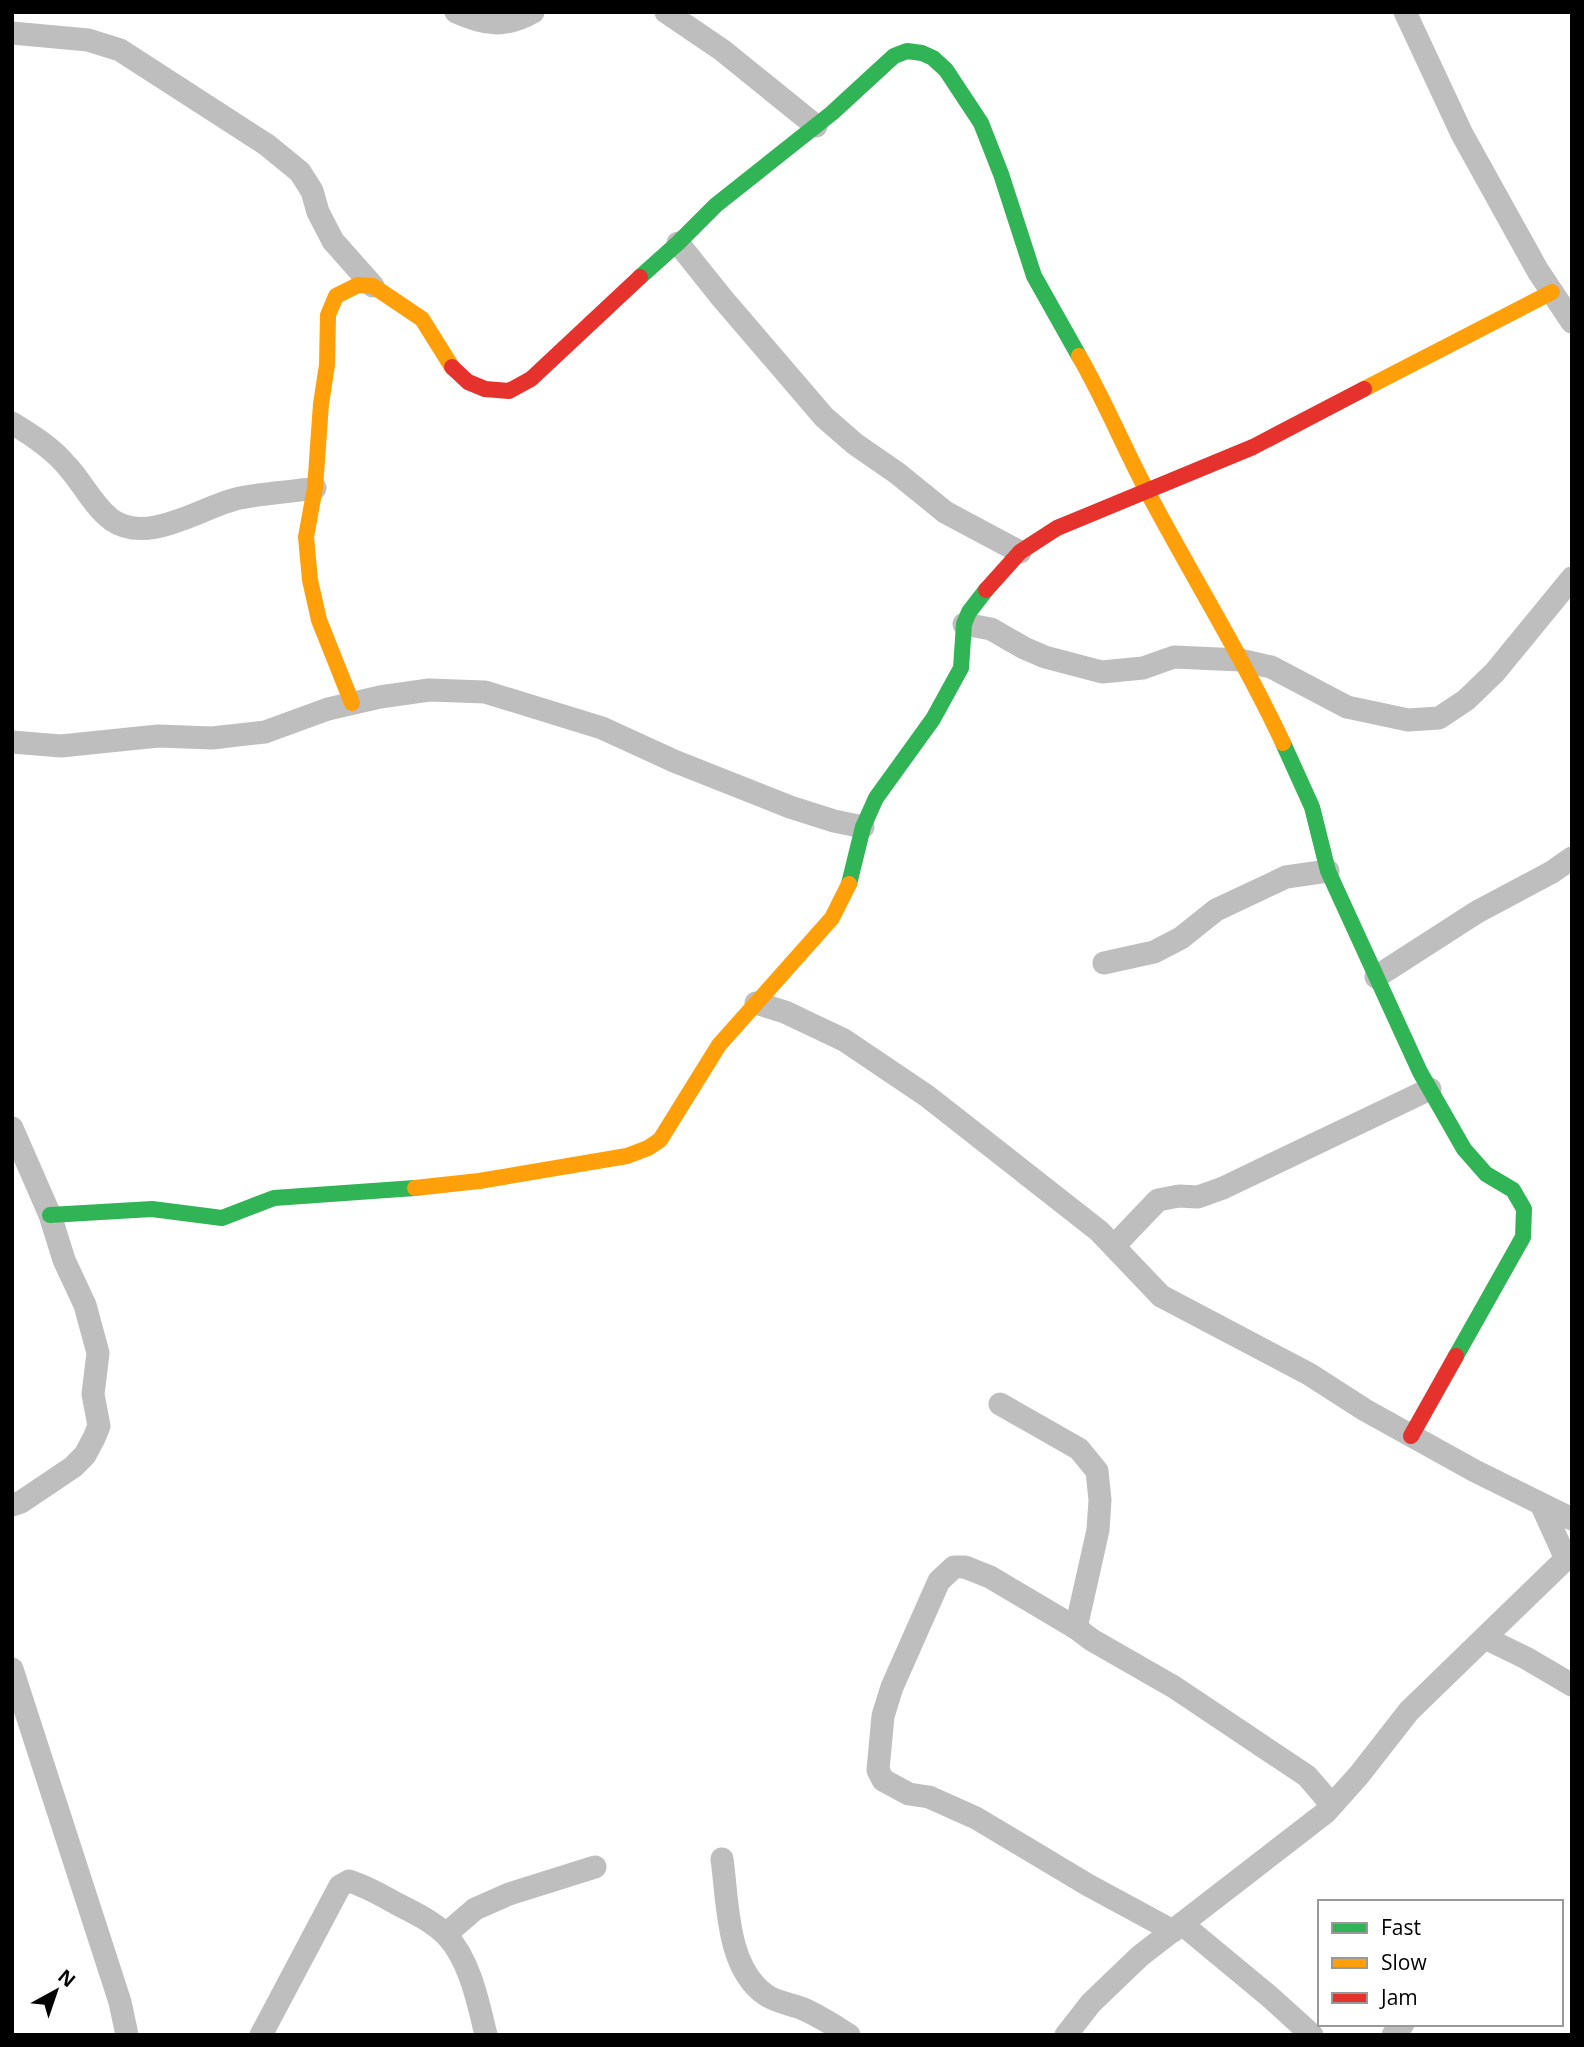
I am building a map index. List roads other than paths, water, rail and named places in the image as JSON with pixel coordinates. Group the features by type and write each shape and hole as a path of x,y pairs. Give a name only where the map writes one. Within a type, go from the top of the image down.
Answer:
{"street":[{"path":"456,12 480,23 503,23 515,22 533,12"},
{"path":"666,12 722,50 816,126"},
{"path":"1405,12 1462,134 1514,229 1572,322"},
{"path":"12,33 88,40 120,50 267,145 300,172 312,191 318,212 333,241 373,286 422,319 453,368 468,382 485,389 509,391 531,379 716,205 816,126 894,56 907,51 922,53 933,58 946,70 981,122 1002,174 1034,276 1094,382 1146,490 1258,690 1312,807 1328,871 1430,1089 1464,1149 1486,1174 1513,1190 1524,1209 1523,1237 1412,1436"},
{"path":"678,243 824,417 945,512 1020,552"},
{"path":"352,703 319,620 310,580 306,537 315,488 321,404 327,365 328,315 331,305 343,291 358,285 373,286"},
{"path":"50,1215 152,1209 222,1217 274,1198 383,1192 479,1181 626,1156 648,1148 660,1140 719,1045 832,918 849,884 863,827 876,798 933,719 961,668 964,624 970,612 1020,552 1057,528 1253,447 1552,292"},
{"path":"12,423 31,434 68,466 92,500 113,520 130,526 152,527 183,520 239,498 315,488"},
{"path":"964,624 991,629 1045,657 1102,672 1143,668 1174,657 1240,660 1271,667 1348,707 1408,720 1439,718 1466,700 1495,672 1572,578"},
{"path":"12,742 61,746 158,736 212,738 264,732 328,709 429,690 485,692 602,728 674,761 790,807 863,827"},
{"path":"1376,977 1477,912 1552,872 1572,858"},
{"path":"1104,963 1154,952 1181,938 1216,910 1286,877 1328,871"},
{"path":"756,1003 844,1040 927,1096 1099,1231 1161,1296 1309,1374 1412,1436 1572,1520"},
{"path":"1114,1246 1158,1200 1179,1196 1198,1197 1232,1185 1430,1089"},
{"path":"12,1128 50,1215 64,1261 85,1305 98,1353 93,1394 99,1426 85,1455 74,1467 21,1502 12,1505"},
{"path":"1000,1404 1079,1449 1097,1471 1100,1500 1098,1530 1076,1628"},
{"path":"1066,2035 1091,2003 1140,1956 1332,1805 1409,1711 1569,1556 1542,1506"},
{"path":"1311,2035 1270,1997 1177,1927 1088,1885 976,1818 929,1797 909,1794 883,1780 878,1770 883,1716 892,1687 939,1581 954,1567 965,1567 990,1577 1174,1687 1290,1763 1318,1786 1332,1805"},
{"path":"1485,1638 1572,1685"},
{"path":"12,1669 120,2002 127,2035"},
{"path":"722,1859 733,1936 747,1974 766,1995 821,2017 849,2035"},
{"path":"446,1934 475,1909 509,1894 594,1867"},
{"path":"261,2035 340,1886 349,1881 361,1884 416,1914 446,1934 459,1953 472,1985 486,2035"}]}
